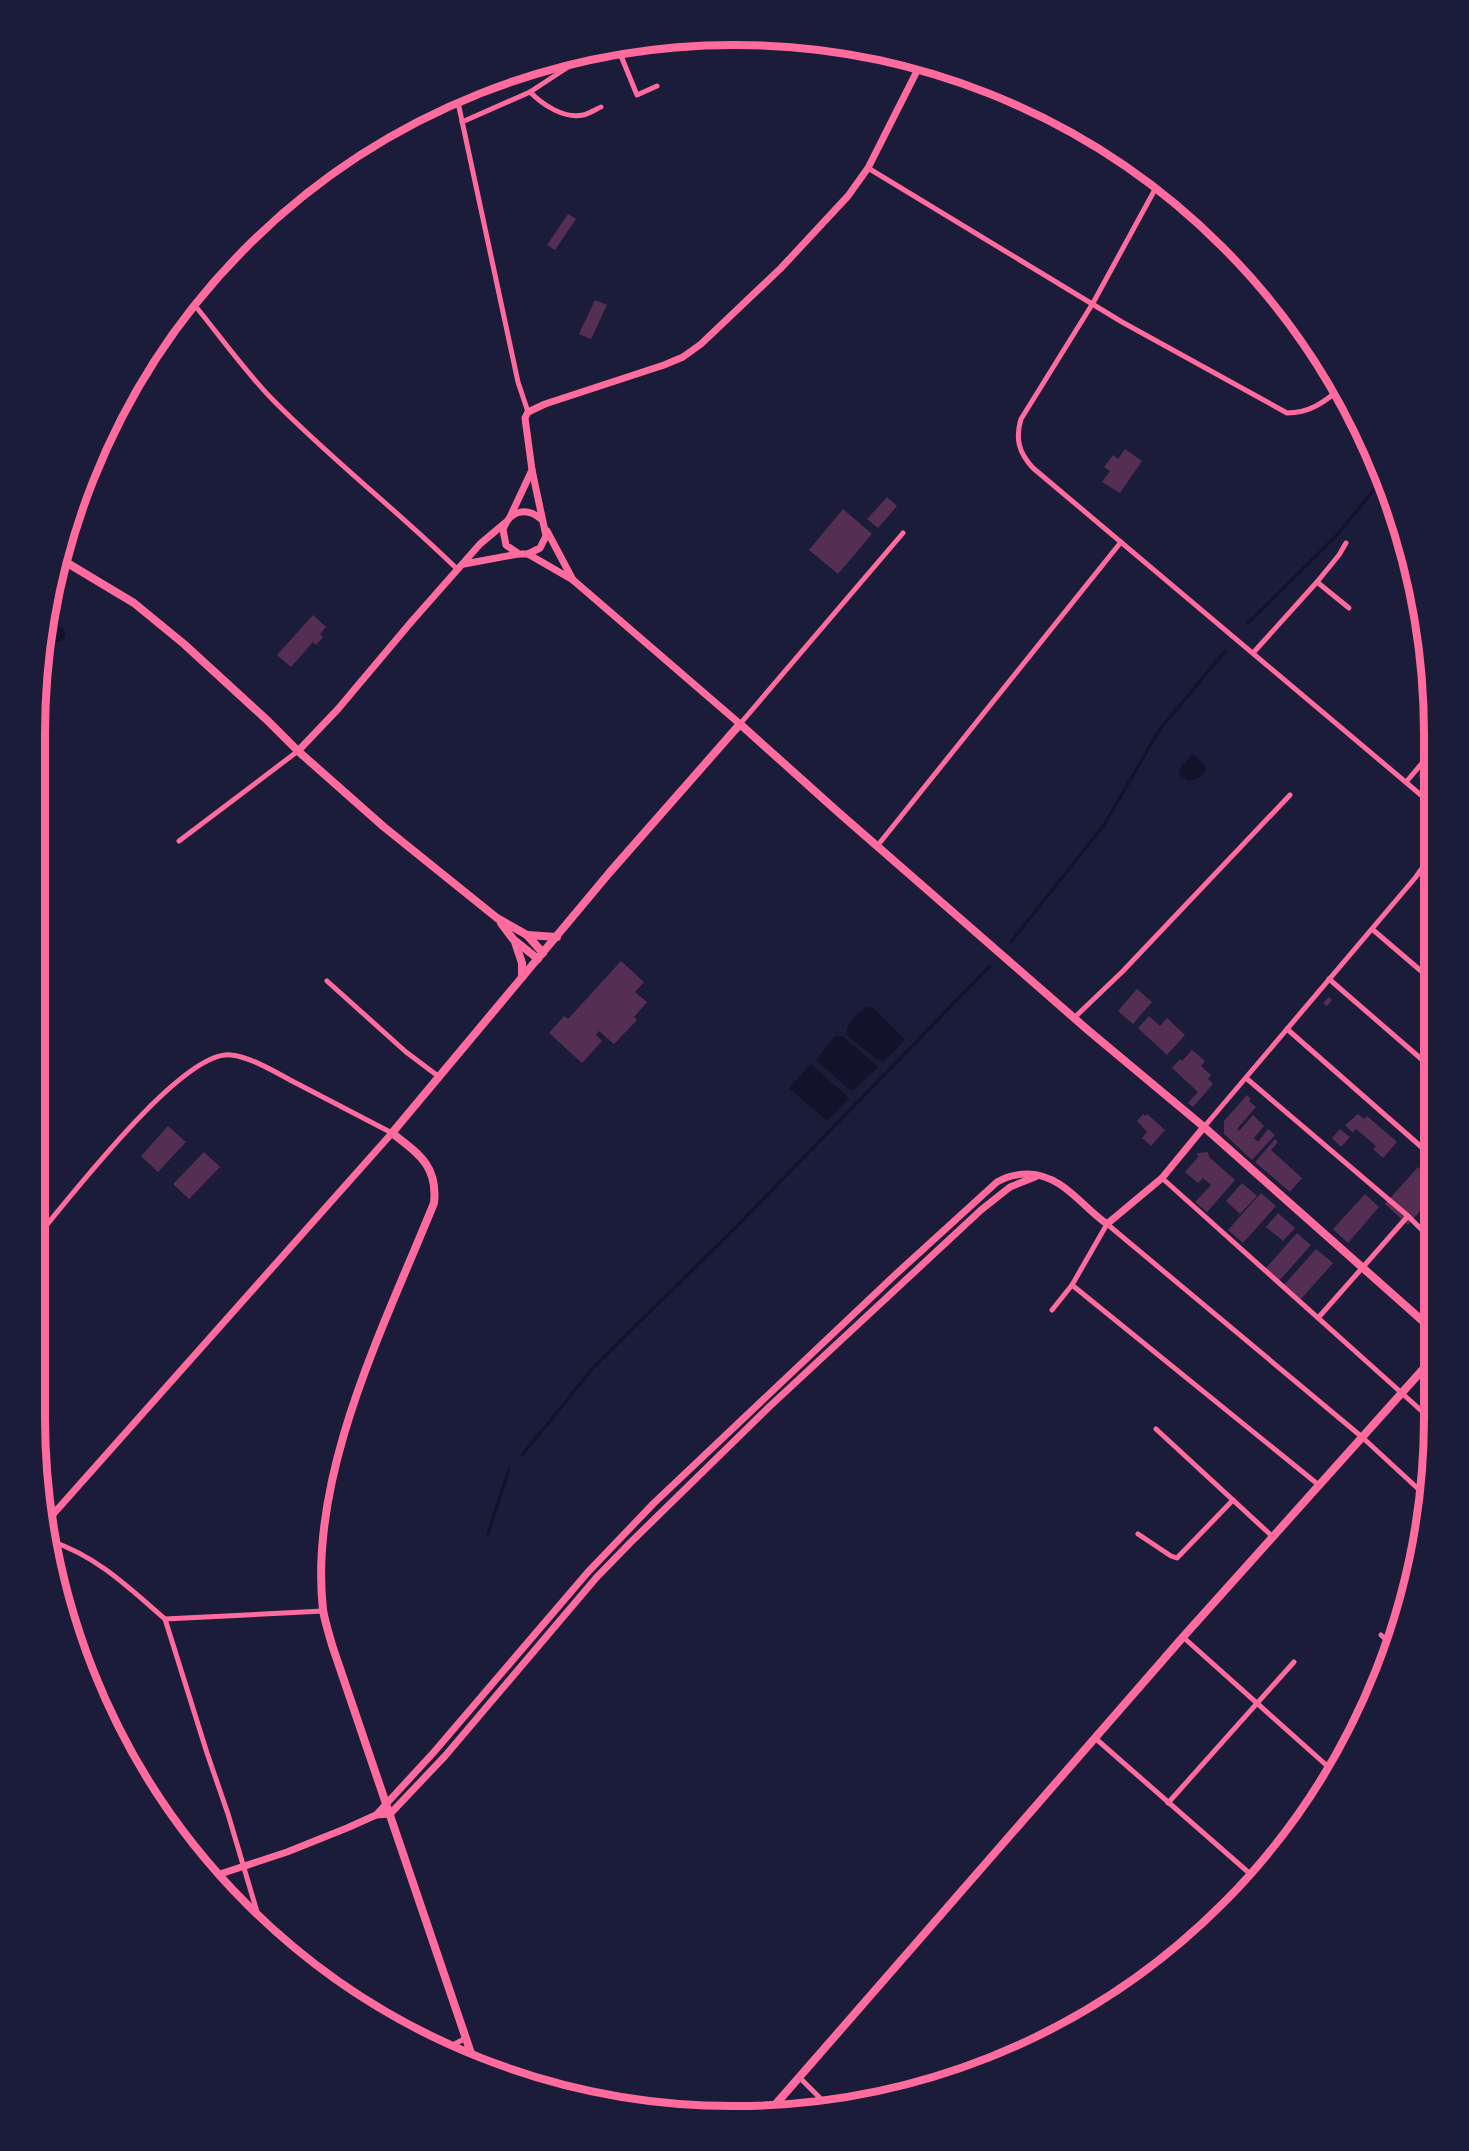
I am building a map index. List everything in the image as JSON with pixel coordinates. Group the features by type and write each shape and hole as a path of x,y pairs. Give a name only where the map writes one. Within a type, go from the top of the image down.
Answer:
{"main road":[{"path":"67,563 134,603 193,652 298,751 384,827 497,918 527,935 557,936"},
{"path":"471,2054 332,1646 323,1611 321,1560 324,1529 340,1446 357,1394 434,1203 436,1189 434,1177 427,1164 392,1133 610,872 740,724 1074,1018 1204,1127 1424,1322"},
{"path":"497,918 513,939 522,963 522,977"},
{"path":"527,935 540,956"},
{"path":"513,939 540,956"},
{"path":"775,2105 1183,1637 1424,1369"}],"street":[{"path":"621,55 637,95 657,86"},
{"path":"462,122 530,92 572,64"},
{"path":"573,580 541,519 525,418 528,412 545,404 664,365 693,351 786,263 848,196 868,168 918,70"},
{"path":"530,92 537,99 564,115 583,115 601,107"},
{"path":"458,103 518,382 528,412"},
{"path":"868,168 1122,322 1287,413 1308,411 1322,404 1334,394"},
{"path":"1156,188 1093,303 1021,419 1017,432 1018,445 1033,468 1424,797"},
{"path":"195,306 272,400 414,527 457,569"},
{"path":"519,554 512,551 503,538 502,530 532,470"},
{"path":"178,841 298,751 338,709 457,569 507,520 518,512 526,511 541,519"},
{"path":"464,564 528,554 540,548 546,536 546,529"},
{"path":"528,554 573,580 740,724 903,533"},
{"path":"878,845 1121,542"},
{"path":"1253,653 1317,582 1346,543"},
{"path":"1317,582 1349,608"},
{"path":"1407,781 1424,761"},
{"path":"1074,1018 1123,971 1290,795"},
{"path":"1052,1310 1072,1286 1107,1224 1162,1178 1424,864"},
{"path":"1372,929 1424,973"},
{"path":"1329,979 1424,1061"},
{"path":"327,981 406,1052 438,1076"},
{"path":"1287,1029 1424,1149"},
{"path":"45,1227 109,1150 157,1099 202,1063 228,1054 276,1073 392,1133 52,1515"},
{"path":"1246,1078 1424,1232"},
{"path":"219,1874 347,1828 376,1815 390,1814 445,1756 596,1578 713,1461 981,1210 1010,1187 1041,1174"},
{"path":"376,1815 434,1752 588,1572 654,1503 956,1218 997,1182 1012,1176 1041,1174 1062,1185 1362,1437 1420,1490"},
{"path":"1162,1178 1424,1414"},
{"path":"1318,1318 1407,1216"},
{"path":"1072,1286 1320,1486"},
{"path":"1156,1429 1273,1537"},
{"path":"706,1454 713,1461"},
{"path":"1138,1534 1177,1558 1233,1500"},
{"path":"57,1543 84,1554 107,1569 165,1619 258,1914"},
{"path":"165,1619 323,1611"},
{"path":"1381,1635 1386,1640"},
{"path":"1183,1637 1328,1767"},
{"path":"1168,1803 1294,1662"},
{"path":"1095,1738 1250,1874"},
{"path":"452,2045 466,2038"},
{"path":"799,2077 822,2100"}],"shaded area":[{"path":"54,627 60,627 64,631 64,637 60,641 52,639"},
{"path":"1193,754 1207,770 1199,778 1189,781 1178,774 1182,765"},
{"path":"868,1007 873,1008 904,1039 883,1062 848,1036 849,1023"},
{"path":"842,1036 877,1068 854,1090 850,1090 816,1060 834,1037"},
{"path":"812,1065 848,1099 826,1120 789,1088"}],"building":[{"path":"568,214 576,219 555,250 547,245"},
{"path":"595,300 607,305 591,339 579,334"},
{"path":"1125,449 1142,461 1120,493 1102,482 1110,471 1104,467 1113,455 1118,459"},
{"path":"887,497 897,506 878,528 867,519"},
{"path":"843,509 872,534 838,574 809,550"},
{"path":"313,615 326,627 320,634 323,637 316,645 313,642 291,667 277,655"},
{"path":"1424,769 1424,782 1418,776"},
{"path":"621,961 644,982 635,992 647,1002 634,1017 637,1020 614,1044 599,1031 596,1035 602,1041 582,1063 549,1033 564,1016 568,1019"},
{"path":"1137,989 1152,1002 1133,1024 1118,1011"},
{"path":"1329,997 1332,1000 1327,1006 1323,1003"},
{"path":"1149,1016 1160,1026 1167,1018 1185,1035 1167,1055 1138,1028"},
{"path":"1192,1050 1205,1061 1201,1066 1211,1075 1208,1079 1213,1084 1193,1107 1188,1103 1198,1092 1172,1068"},
{"path":"1247,1095 1251,1099 1249,1101 1256,1107 1237,1129 1239,1131 1253,1115 1264,1126 1254,1138 1258,1142 1268,1129 1275,1135 1252,1160 1224,1134 1224,1121"},
{"path":"1143,1114 1145,1116 1147,1114 1165,1130 1151,1146 1142,1138 1147,1132 1137,1121"},
{"path":"1358,1114 1364,1119 1367,1116 1397,1142 1383,1158 1373,1149 1376,1146 1356,1129 1353,1133 1345,1125"},
{"path":"168,1126 186,1142 158,1172 141,1156"},
{"path":"1340,1129 1350,1137 1341,1147 1332,1138"},
{"path":"1275,1139 1278,1142 1271,1150 1302,1178 1290,1192 1255,1162"},
{"path":"204,1152 220,1167 189,1199 173,1184"},
{"path":"1208,1152 1209,1157 1235,1180 1207,1212 1195,1202 1211,1185 1203,1178 1198,1183 1185,1172 1198,1157 1197,1153"},
{"path":"1418,1167 1424,1172 1424,1207 1408,1225 1385,1204"},
{"path":"1242,1183 1257,1196 1240,1214 1226,1201"},
{"path":"1261,1193 1276,1206 1243,1243 1228,1230"},
{"path":"1365,1194 1379,1207 1348,1243 1333,1229"},
{"path":"1278,1213 1295,1228 1283,1241 1266,1227"},
{"path":"1297,1233 1311,1245 1279,1281 1265,1269"},
{"path":"1316,1249 1333,1263 1301,1299 1284,1285"}],"waterway":[{"path":"1248,623 1336,536 1377,486"},
{"path":"1011,942 1104,825 1160,729 1225,651"},
{"path":"522,1455 593,1368 737,1226 990,966"},
{"path":"488,1534 509,1469"}]}
